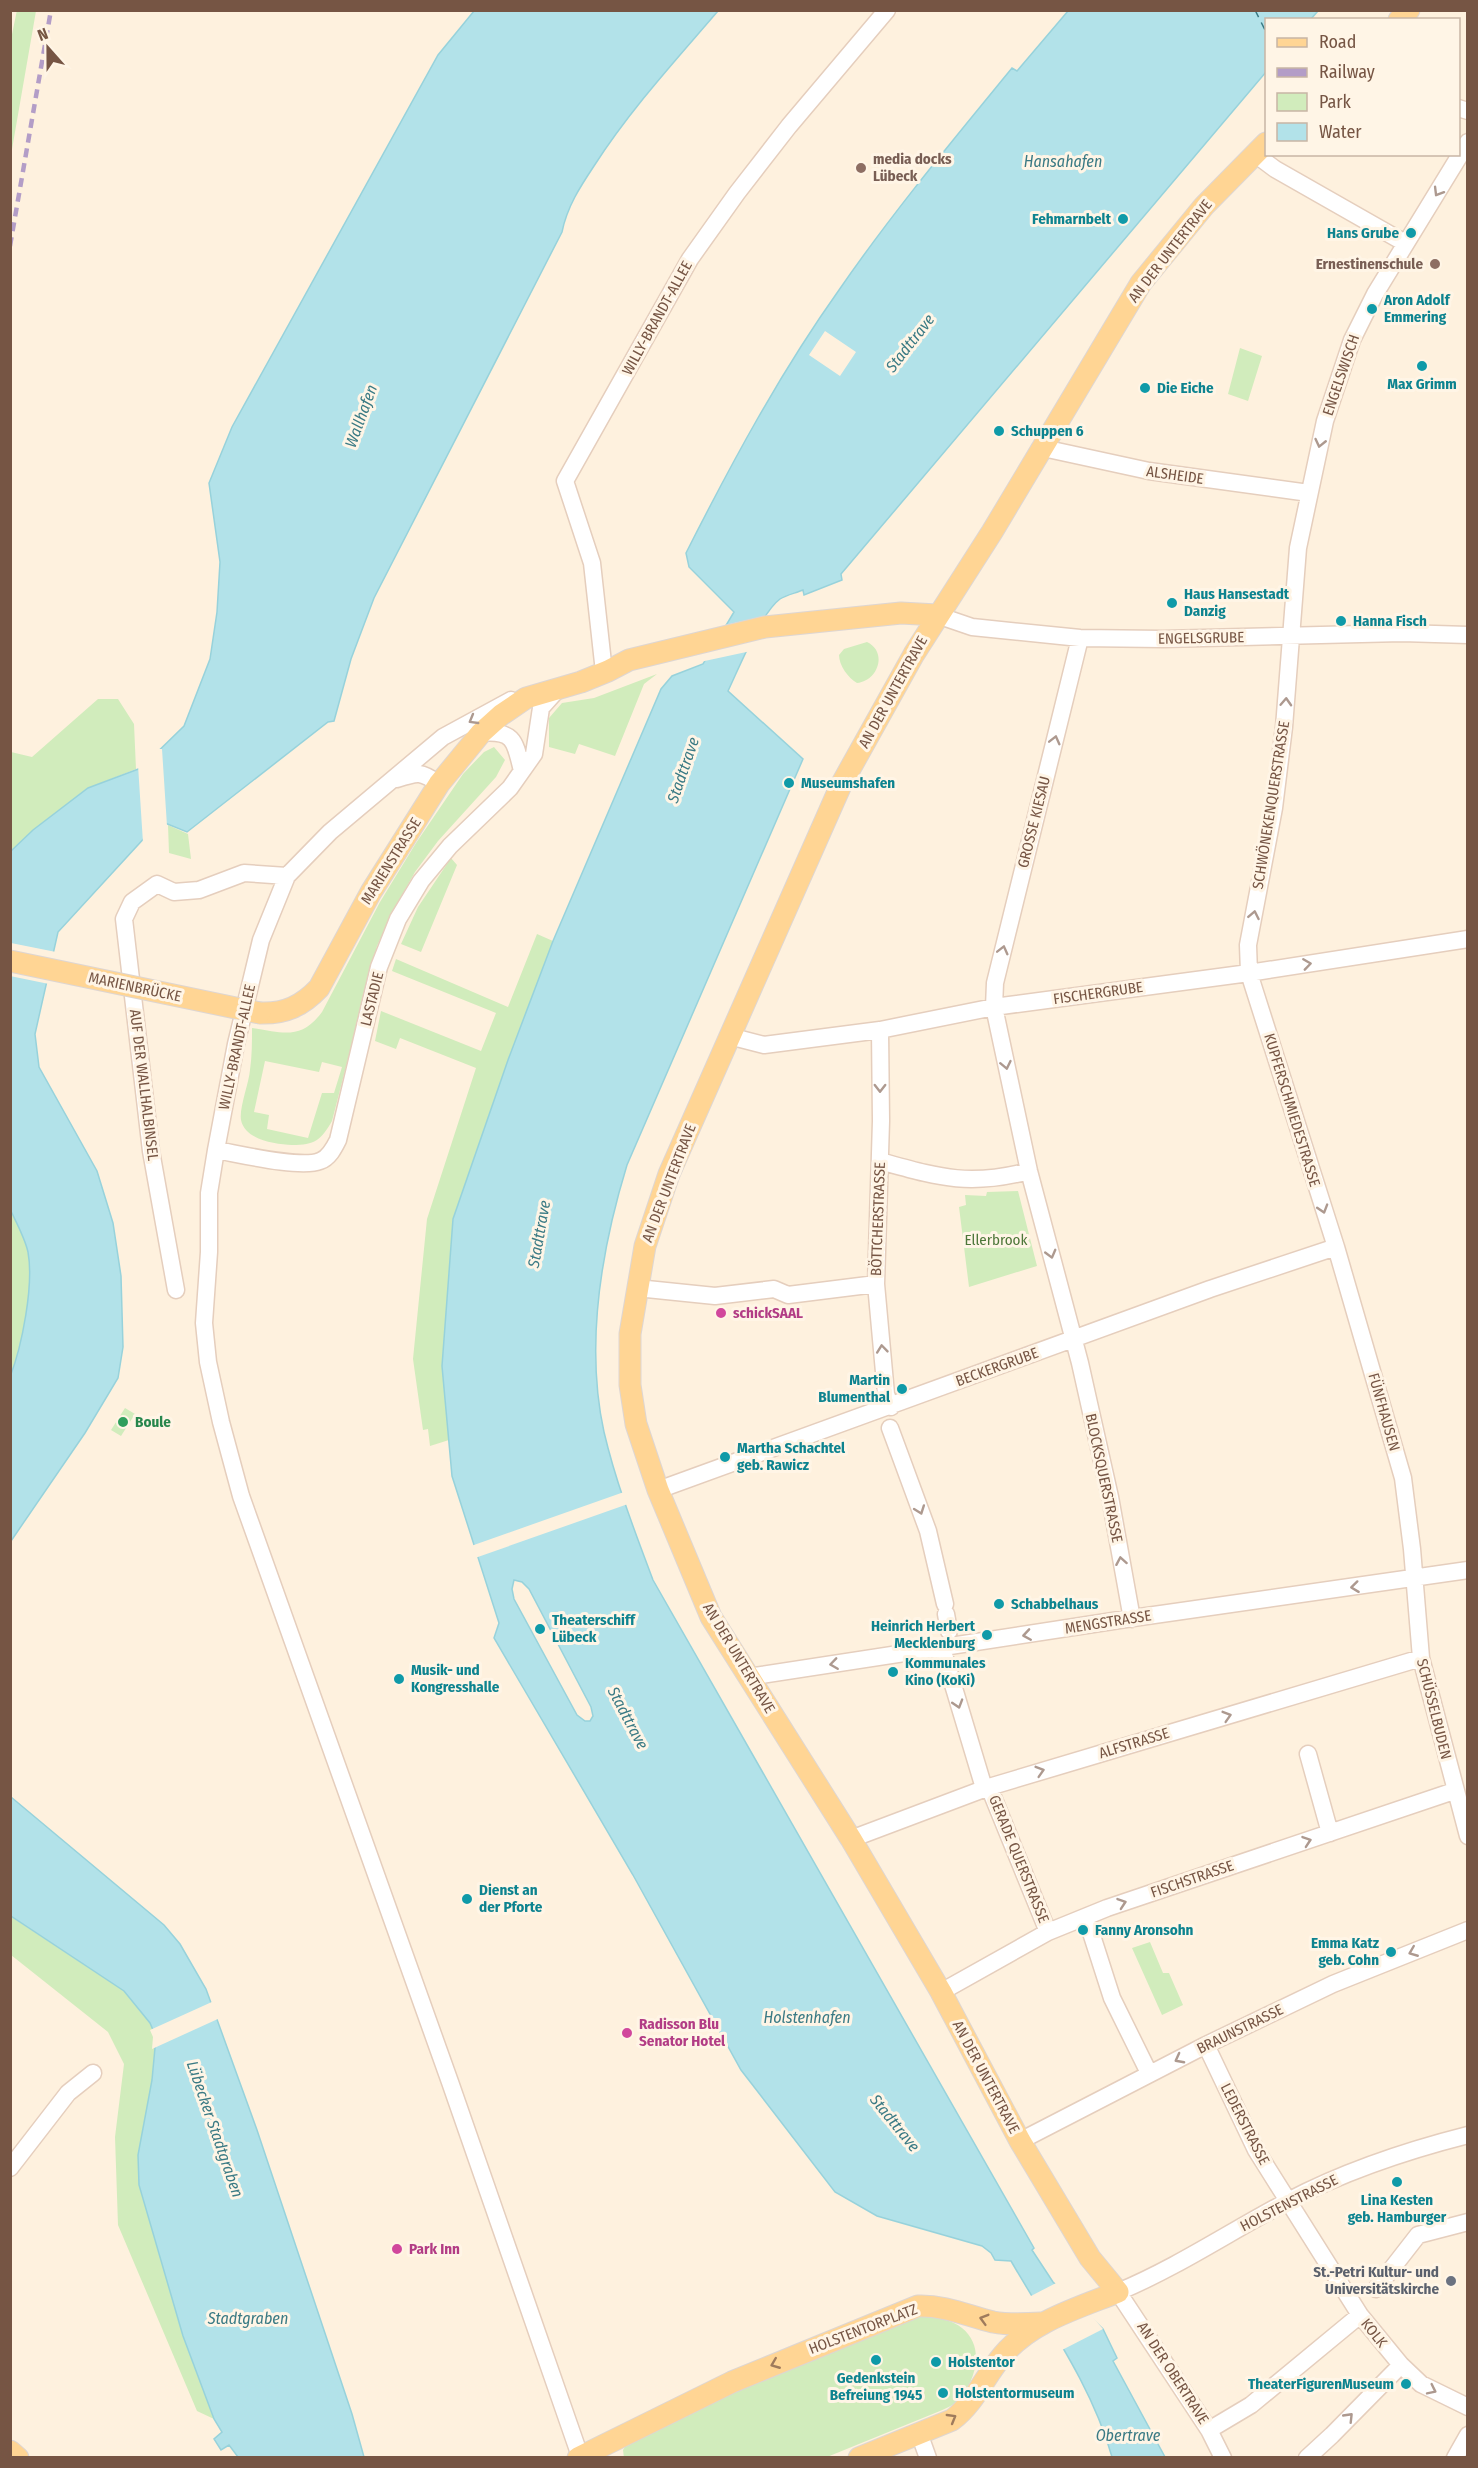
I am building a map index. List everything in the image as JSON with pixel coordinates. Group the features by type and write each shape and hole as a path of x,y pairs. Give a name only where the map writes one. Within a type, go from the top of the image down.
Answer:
{"main road":[{"name":"AN DER UNTERTRAVE","path":"1119,2292 1090,2258 1020,2141 941,1992 851,1839 711,1617 658,1490 636,1424 630,1385 630,1334 645,1246 669,1174 841,785 937,615 992,532 1146,276 1196,214 1261,148"},
{"name":"WILLY-BRANDT-ALLEE","path":"526,698 608,671 633,668 671,654 811,623 901,613 937,615"},
{"name":"MARIENSTRASSE","path":"260,1012 286,1011 310,998 319,988 370,892 439,784 481,733 501,715 526,698"},
{"name":"MARIENBRÜCKE","path":"10,961 260,1012"},
{"path":"859,2457 952,2420 961,2413 1003,2355 1022,2337 1043,2323 1119,2292"},
{"name":"HOLSTENTORPLATZ","path":"580,2457 732,2382 918,2306 942,2307 993,2322 1043,2323"},
{"path":"10,2451 18,2457"}],"street":[{"name":"WILLY-BRANDT-ALLEE","path":"608,671 603,663 592,563 565,481 690,259 789,126 887,10"},
{"path":"1266,156 1275,169 1405,243"},
{"name":"ENGELSWISCH","path":"1291,636 1298,548 1309,493 1325,421 1352,340 1375,294 1458,156"},
{"name":"ALSHEIDE","path":"1043,448 1128,468 1309,493"},
{"name":"ENGELSGRUBE","path":"937,615 972,627 1080,638 1163,639 1402,633 1467,635"},
{"name":"SCHWÖNEKENQUERSTRASSE","path":"1249,973 1248,945 1274,808 1284,727 1291,636"},
{"name":"GROSSE KIESAU","path":"994,1007 995,983 1080,638"},
{"name":"LASTADIE","path":"216,1150 303,1164 322,1161 328,1155 338,1140 380,967 399,919 421,881 450,846 510,788 534,754 541,708 559,688"},
{"name":"WILLY-BRANDT-ALLEE","path":"526,698 508,700 444,737 330,832 287,876 261,940 236,1044 216,1150 209,1193 209,1252 204,1323 208,1362 220,1422 241,1496 443,2062 580,2457"},
{"path":"481,733 500,732 511,738 515,744 522,771"},
{"name":"WILLY-BRANDT-ALLEE","path":"391,781 422,773 439,784"},
{"name":"AUF DER WALLHALBINSEL","path":"176,1290 151,1151 124,919 132,902 157,884 174,892 199,890 244,873 287,876"},
{"name":"FISCHERGRUBE","path":"729,1036 764,1045 880,1030 994,1007 1249,973 1467,939"},
{"name":"KUPFERSCHMIEDESTRASSE","path":"1249,973 1336,1247"},
{"path":"994,1007 1029,1171 1074,1339"},
{"name":"BÖTTCHERSTRASSE","path":"880,1030 880,1161 876,1284 887,1408 890,1428 900,1455"},
{"path":"880,1161 940,1177 968,1180 992,1179 1029,1171"},
{"name":"BECKERGRUBE","path":"658,1490 1210,1289 1336,1247"},
{"name":"FÜNFHAUSEN","path":"1336,1247 1402,1478 1412,1549 1413,1580"},
{"path":"637,1288 715,1296 774,1288 788,1295 876,1284"},
{"name":"BLOCKSQUERSTRASSE","path":"1074,1339 1110,1497 1132,1619"},
{"name":"GERADE QUERSTRASSE","path":"900,1455 928,1531 946,1609 948,1640 986,1787 1048,1932"},
{"name":"MENGSTRASSE","path":"748,1677 948,1640 1132,1619 1413,1580 1467,1570"},
{"name":"SCHÜSSELBUDEN","path":"1413,1580 1421,1658 1467,1836"},
{"name":"ALFSTRASSE","path":"851,1839 986,1787 1421,1658"},
{"path":"1308,1754 1330,1833"},
{"name":"FISCHSTRASSE","path":"941,1992 1048,1932 1107,1908 1454,1791"},
{"path":"1086,1917 1112,1998 1149,2073"},
{"name":"BRAUNSTRASSE","path":"1020,2141 1206,2044 1333,1984 1467,1930"},
{"name":"LEDERSTRASSE","path":"1206,2044 1256,2150 1289,2200"},
{"path":"10,2168 68,2093 93,2073"},
{"name":"HOLSTENSTRASSE","path":"1119,2292 1161,2272 1289,2200 1348,2173 1389,2157 1467,2135"},
{"name":"KOLK","path":"1289,2200 1360,2315 1401,2366 1421,2384 1467,2407"},
{"path":"1376,2289 1418,2235 1467,2222"},
{"name":"AN DER OBERTRAVE","path":"1119,2292 1209,2430 1223,2457"},
{"path":"1209,2430 1251,2405 1360,2315"},
{"path":"1307,2457 1401,2366"},
{"path":"919,2433 928,2457"},
{"path":"1455,2457 1467,2435"}],"green space":[{"path":"17,10 36,11 11,155 10,44"},
{"path":"1240,348 1262,356 1248,401 1228,394"},
{"path":"867,642 877,652 878,666 870,677 857,683 845,671 839,655 844,649"},
{"path":"657,674 644,684 615,756 579,744 575,754 549,747 549,718 562,703 594,698"},
{"path":"98,699 118,699 134,724 136,769 88,788 33,830 11,851 11,752 32,757"},
{"path":"494,747 505,760 496,777 438,841 415,872 377,946 332,1121 321,1137 306,1144 277,1143 254,1136 248,1132 241,1120 252,1054 252,1028 283,1033 299,1031 307,1027 322,1012 380,902 416,843 463,774 484,752","holes":["265,1061 319,1072 322,1062 342,1067 334,1093 322,1093 308,1138 267,1129 269,1115 254,1112"]},
{"path":"168,825 188,834 191,859 169,853"},
{"path":"451,858 457,865 421,952 401,944 418,907"},
{"path":"537,934 553,941 508,1060 453,1219 442,1366 449,1440 430,1446 428,1429 423,1430 413,1359 427,1219 476,1068 400,1038 396,1049 375,1041 381,1011 481,1051 496,1013 392,971 396,959 508,1007"},
{"name":"Ellerbrook","path":"1018,1191 1037,1266 969,1287 959,1207 966,1205 965,1195 986,1196 987,1192"},
{"path":"10,1209 25,1241 29,1266 26,1315 11,1377"},
{"name":"Boule","path":"125,1408 135,1414 121,1436 111,1430"},
{"path":"10,1916 124,1991 150,2023 156,2037 152,2080 183,2336 214,2419 197,2411 118,2225 115,2137 124,2064 108,2032 11,1955"},
{"path":"1150,1942 1163,1973 1169,1973 1183,2005 1162,2015 1132,1948"},
{"path":"927,2315 958,2325 974,2345 976,2365 969,2385 956,2402 947,2408 827,2457 624,2458 625,2447 744,2387 911,2318"}],"water":[{"name":"Wallhafen","path":"474,11 718,11 653,86 623,125 575,198 562,232 374,598 351,659 334,721 328,722 187,832 160,821 58,932 35,1034 39,1067 97,1171 113,1223 121,1276 123,1347 118,1378 85,1433 11,1541 10,1377 26,1315 29,1266 25,1241 10,1209 11,851 33,830 88,788 141,768 184,726 210,659 217,612 220,562 209,483 232,427 438,55"},
{"name":"Holstenhafen","path":"1068,11 1318,11 1312,18 1265,18 1265,73 841,574 842,580 804,595 803,590 780,599 758,628 728,691 803,759 627,1165 603,1264 596,1332 598,1399 614,1470 653,1580 1034,2248 1032,2250 1053,2282 1103,2329 1117,2358 1113,2361 1165,2457 1112,2457 1093,2405 1081,2381 1011,2261 995,2260 991,2253 982,2246 877,2216 835,2192 741,2070 633,1875 494,1638 499,1623 452,1476 442,1366 453,1219 508,1060 553,941 661,689 672,676 703,664 734,612 689,567 686,553 758,418 817,321 923,177 1012,68 1017,71","holes":["514,1580 522,1582 529,1589 591,1707 593,1716 590,1721 585,1721 577,1715 514,1599 512,1589"]},
{"name":"Stadtgraben","path":"11,1797 164,1925 180,1944 206,1989 257,2130 352,2414 364,2457 238,2457 229,2445 221,2450 214,2439 222,2432 214,2419 183,2336 139,2185 138,2155 152,2080 156,2037 150,2023 124,1991 11,1916"}],"pier":[{"path":"825,331 856,352 840,376 809,355"},
{"path":"770,615 751,651 700,662 721,626"},
{"path":"157,749 162,749 167,826 161,824 143,843 138,765"},
{"path":"11,943 56,952 49,984 10,976"},
{"path":"624,1492 628,1504 475,1558 471,1546"},
{"path":"214,2001 220,2018 152,2049 153,2037 150,2030"},
{"path":"1058,2282 1103,2329 1062,2350 1029,2297"}],"ferry route":[{"path":"1255,10 1265,30"}],"railway":[{"path":"10,246 51,10"}],"place":[{"name":"media docks Lübeck","path":"861,168"},
{"name":"Fehmarnbelt","path":"1123,219"},
{"name":"Hans Grube","path":"1411,233"},
{"name":"Ernestinenschule","path":"1435,264"},
{"name":"Aron Adolf Emmering","path":"1372,309"},
{"name":"Max Grimm","path":"1422,366"},
{"name":"Die Eiche","path":"1145,388"},
{"name":"Schuppen 6","path":"999,431"},
{"name":"Haus Hansestadt Danzig","path":"1172,603"},
{"name":"Hanna Fisch","path":"1341,621"},
{"name":"Museumshafen","path":"789,783"},
{"name":"schickSAAL","path":"721,1313"},
{"name":"Martin Blumenthal","path":"902,1389"},
{"name":"Boule","path":"123,1422"},
{"name":"Martha Schachtel geb. Rawicz","path":"725,1457"},
{"name":"Schabbelhaus","path":"999,1604"},
{"name":"Theaterschiff Lübeck","path":"540,1629"},
{"name":"Heinrich Herbert Mecklenburg","path":"987,1635"},
{"name":"Kommunales Kino (KoKi)","path":"893,1672"},
{"name":"Musik- und Kongresshalle","path":"399,1679"},
{"name":"Dienst an der Pforte","path":"467,1899"},
{"name":"Fanny Aronsohn","path":"1083,1930"},
{"name":"Emma Katz geb. Cohn","path":"1391,1952"},
{"name":"Radisson Blu Senator Hotel","path":"627,2033"},
{"name":"Lina Kesten geb. Hamburger","path":"1397,2182"},
{"name":"Park Inn","path":"397,2249"},
{"name":"St.-Petri Kultur- und Universitätskirche","path":"1451,2281"},
{"name":"Gedenkstein Befreiung 1945","path":"876,2360"},
{"name":"Holstentor","path":"936,2362"},
{"name":"TheaterFigurenMuseum","path":"1406,2384"},
{"name":"Holstentormuseum","path":"943,2393"}],"water label":[{"name":"Hansahafen","path":"1063,161"},
{"name":"Stadttrave","path":"910,343"},
{"name":"Stadttrave","path":"683,770"},
{"name":"Stadttrave","path":"539,1234"},
{"name":"Stadttrave","path":"628,1718"},
{"name":"Stadttrave","path":"895,2123"},
{"name":"Lübecker Stadtgraben","path":"215,2129"},
{"name":"Obertrave","path":"1128,2435"}]}
